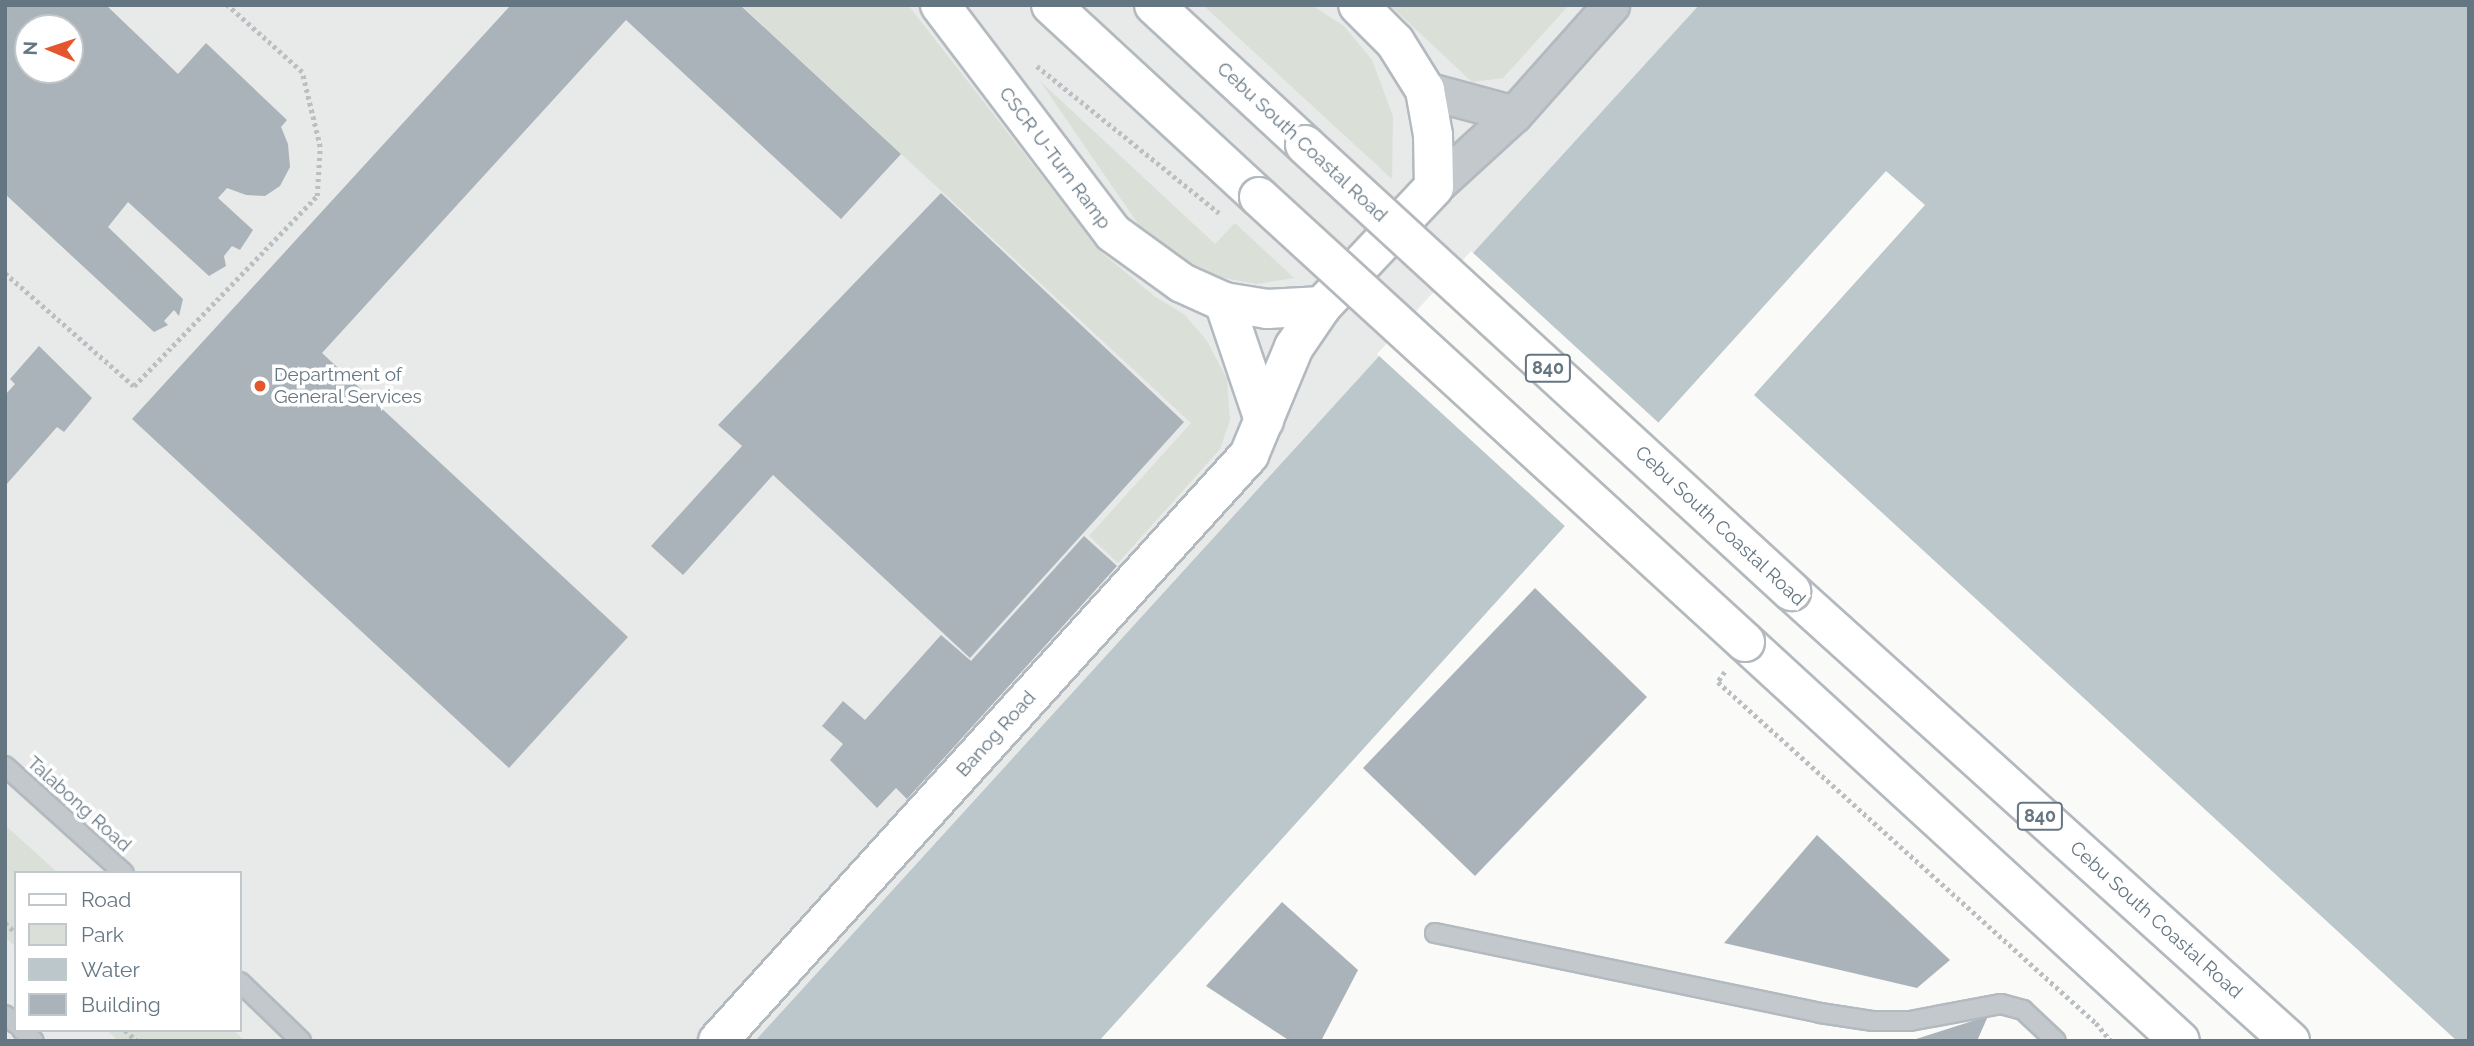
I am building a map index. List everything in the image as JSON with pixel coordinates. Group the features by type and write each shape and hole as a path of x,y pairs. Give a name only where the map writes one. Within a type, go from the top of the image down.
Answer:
{"main road":[{"name":"CSCR U-Turn Ramp","path":"940,5 1113,233 1182,283 1224,302 1266,309 1322,306"},
{"path":"1051,5 2180,1041"},
{"name":"Cebu South Coastal Road","path":"1154,5 1791,591 2290,1041"},
{"path":"1322,306 1434,187 1433,135 1425,90 1395,42 1358,5"},
{"path":"1224,302 1265,420"},
{"name":"Banog Road","path":"718,1041 1249,454 1294,347 1322,306"}],"street":[{"path":"1434,187 1514,114 1611,5"},
{"path":"1425,90 1514,114"}],"lane":[{"name":"Talabong Road","path":"5,766 122,871"},
{"path":"1435,933 1820,1013 1873,1021 1910,1021 2001,1004 2023,1010 2056,1041"},
{"path":"242,984 301,1041"}],"path":[{"path":"5,273 134,386 317,196 320,147 302,72 227,5"},
{"path":"1026,58 1217,214 1259,197"},
{"path":"1745,642 1718,682 2096,1023 2111,1041"}],"shaded area":[{"path":"5,5 1699,5 755,1041 5,1041"}],"green space":[{"path":"741,5 908,5 1101,252 1154,296 1185,315 1207,341 1227,379 1230,420 1220,449 1118,563 1089,536 1191,423"},
{"path":"1203,5 1311,5 1344,26 1372,60 1393,116 1392,179"},
{"path":"1390,5 1569,5 1503,78 1472,82"},
{"path":"1040,81 1215,244 1235,223 1294,278 1256,284 1204,274 1147,237"},
{"path":"5,825 56,871 14,871 14,945 5,937"},
{"path":"109,1032 235,1032 245,1041 118,1041"}],"water":[{"path":"1699,5 2469,5 2469,1041 2457,1041 1754,395 1925,205 1886,171 1099,1041 755,1041"}],"pier":[{"path":"1471,251 1661,425 1567,528 1377,354"}],"building":[{"path":"5,5 106,5 178,74 206,43 287,120 281,127 288,144 290,167 280,186 265,196 246,195 227,188 218,198 253,230 240,250 232,246 224,256 226,266 209,276 128,202 108,227 183,299 179,316 174,310 164,321 168,325 154,332 5,194"},
{"name":"Department of General Services","path":"511,5 740,5 901,154 841,219 626,20 322,353 628,637 509,768 132,419"},
{"path":"941,193 1184,422 970,658 773,475 683,575 651,546 742,446 718,425"},
{"path":"39,346 92,398 64,432 57,427 5,486 5,395 15,384 10,379"},
{"path":"1084,536 1117,566 907,799 896,788 877,808 830,760 843,744 822,726 843,701 865,720 941,635 971,661"},
{"path":"1535,588 1647,697 1475,876 1363,768"},
{"path":"1817,835 1950,960 1917,988 1724,943"},
{"path":"1282,902 1358,970 1321,1041 1290,1041 1206,986"},
{"path":"1988,1016 1977,1041 1913,1041 1913,1040"}],"place":[{"name":"Department of General Services","path":"260,386"}]}
